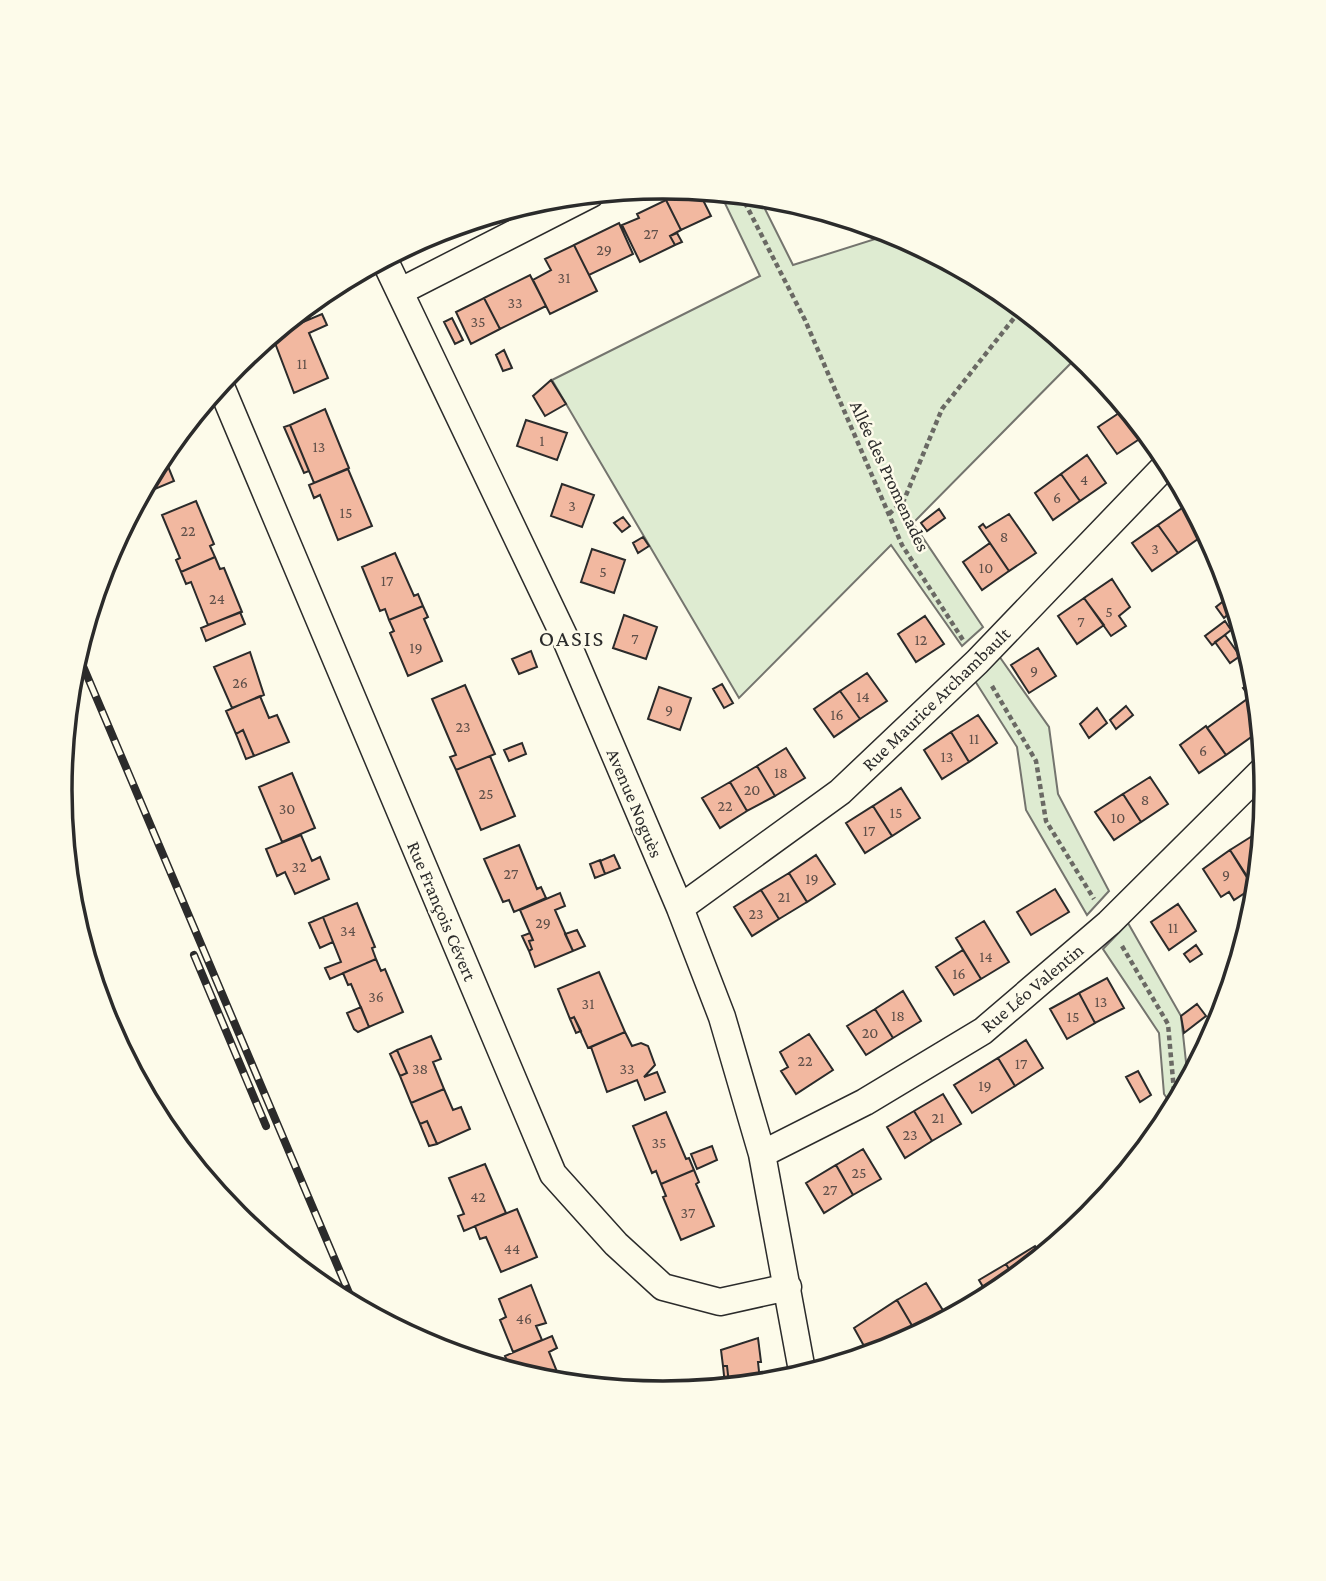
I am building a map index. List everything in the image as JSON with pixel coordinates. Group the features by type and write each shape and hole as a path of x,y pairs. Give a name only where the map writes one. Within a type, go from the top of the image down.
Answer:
{"street":[{"path":"401,291 563,208"},
{"name":"Avenue Noguès","path":"388,267 566,640 680,908 722,1017 762,1154 801,1365"},
{"name":"Rue François Cévert","path":"224,394 553,1174 616,1244 663,1287 720,1301 788,1287"},
{"name":"Rue Maurice Archambault","path":"680,908 840,792 977,662 1160,470"},
{"name":"Rue Léo Valentin","path":"762,1154 865,1102 983,1031 1109,923 1254,779"}],"path":[{"name":"Allée des Promenades","path":"746,205 805,320 902,545 1036,761 1046,821 1168,1024 1174,1088"},
{"path":"889,514 904,500 942,409 1016,316"}],"green space":[{"path":"725,203 765,209 793,265 875,239 925,260 959,278 1023,321 1071,363 913,523 983,627 962,646 891,545 739,698 552,380 760,276"},
{"path":"999,656 1049,727 1058,794 1109,891 1087,915 1026,810 1017,747 975,681"},
{"path":"1128,923 1181,1016 1186,1065 1167,1099 1164,1094 1159,1033 1103,949"}],"building":[{"path":"666,200 704,201 711,216 681,230"},
{"path":"666,200 681,230 670,236 675,245 640,262 622,225 639,218 637,214"},
{"path":"619,223 633,254 589,275 574,245"},
{"path":"677,233 682,242 675,245 670,236"},
{"path":"574,245 597,291 550,314 533,280 551,270 545,259"},
{"path":"530,275 546,306 500,329 484,298"},
{"path":"484,298 500,329 471,344 456,312"},
{"path":"322,314 327,325 309,333 328,378 294,393 275,344 301,323"},
{"path":"452,318 463,340 455,344 444,322"},
{"path":"504,350 512,368 503,371 496,355"},
{"path":"551,380 566,404 545,416 533,396"},
{"path":"325,409 349,468 314,483 290,425"},
{"path":"1118,414 1138,440 1117,454 1098,427"},
{"path":"526,420 567,433 557,460 517,446"},
{"path":"290,425 309,471 304,473 284,427"},
{"path":"1087,455 1106,483 1080,501 1061,474"},
{"path":"168,467 174,481 155,489"},
{"path":"348,469 372,526 338,540 320,495 314,498 309,485"},
{"path":"1061,474 1080,501 1053,520 1035,493"},
{"path":"562,484 594,495 582,527 551,516"},
{"path":"196,501 214,544 210,546 215,557 181,572 176,560 180,558 162,515"},
{"path":"1182,508 1198,539 1178,553 1158,525"},
{"path":"939,509 945,518 927,531 921,523"},
{"path":"1009,514 1036,553 1009,571 979,527 983,524 986,528"},
{"path":"623,517 630,526 622,532 614,523"},
{"path":"1158,525 1178,553 1152,571 1132,543"},
{"path":"643,537 649,546 638,553 633,543"},
{"path":"990,543 1009,571 982,590 963,562"},
{"path":"592,549 625,560 614,593 581,582"},
{"path":"395,553 414,596 418,594 423,606 389,620 385,609 380,611 362,567"},
{"path":"215,557 220,569 224,568 242,612 208,625 191,582 186,584 181,572"},
{"path":"1112,579 1130,607 1119,616 1126,626 1111,636 1084,598"},
{"path":"1084,598 1104,625 1077,644 1058,616"},
{"path":"1223,601 1227,615 1224,618 1216,607"},
{"path":"423,606 428,617 424,619 442,661 408,676 390,633 394,631 389,620"},
{"path":"240,612 245,624 206,641 201,628"},
{"path":"624,615 657,627 646,659 613,648"},
{"path":"925,616 944,644 916,662 898,634"},
{"path":"1225,621 1231,630 1212,645 1205,636"},
{"path":"1225,635 1239,657 1230,663 1215,642"},
{"path":"1038,648 1056,676 1029,693 1011,665"},
{"path":"531,651 537,667 519,674 512,659"},
{"path":"250,652 264,695 232,708 214,667"},
{"path":"867,673 887,701 860,719 840,691"},
{"path":"722,684 733,703 724,708 713,689"},
{"path":"465,685 495,754 456,770 450,757 456,755 432,699"},
{"path":"659,687 691,698 680,730 648,719"},
{"path":"840,691 860,719 834,737 814,709"},
{"path":"260,696 269,718 277,715 289,742 254,756 243,730 236,734 226,711"},
{"path":"1247,699 1251,737 1226,755 1207,728"},
{"path":"1126,706 1133,715 1116,729 1110,720"},
{"path":"1097,708 1107,723 1089,738 1080,724"},
{"path":"978,715 997,743 969,762 951,732"},
{"path":"1206,726 1226,755 1199,773 1180,745"},
{"path":"243,730 254,756 246,759 236,734"},
{"path":"951,732 969,762 942,779 924,750"},
{"path":"522,743 526,754 509,761 504,750"},
{"path":"786,748 805,778 775,796 757,766"},
{"path":"490,756 515,816 481,830 456,770"},
{"path":"757,766 775,796 747,811 730,782"},
{"path":"292,773 315,828 282,842 259,787"},
{"path":"1150,777 1168,804 1141,822 1123,794"},
{"path":"730,782 747,811 720,828 702,798"},
{"path":"901,788 920,818 892,836 873,806"},
{"path":"1123,794 1141,822 1114,840 1095,812"},
{"path":"873,806 892,836 865,853 846,823"},
{"path":"301,835 312,861 320,857 329,879 295,894 285,872 277,876 266,849"},
{"path":"1252,836 1247,878 1230,850"},
{"path":"519,845 537,889 541,887 546,898 514,912 509,900 503,902 484,859"},
{"path":"1230,850 1248,877 1245,893 1234,900 1229,892 1221,897 1203,869"},
{"path":"614,855 620,868 605,874 600,861"},
{"path":"816,855 835,884 807,902 789,873"},
{"path":"600,860 605,874 595,878 590,864"},
{"path":"789,873 807,902 779,919 761,890"},
{"path":"1055,889 1069,912 1031,935 1017,912"},
{"path":"761,890 779,919 752,936 734,907"},
{"path":"560,893 565,906 555,910 573,951 535,967 529,951 532,949 529,941 533,940 520,910"},
{"path":"357,903 375,947 372,948 376,959 330,979 325,968 341,962 323,917"},
{"path":"1178,904 1196,931 1169,950 1151,922"},
{"path":"323,917 333,942 320,948 309,923"},
{"path":"984,921 1009,962 981,979 956,938"},
{"path":"577,930 585,946 573,951 565,934"},
{"path":"530,933 533,940 529,941 532,949 529,951 522,936"},
{"path":"1196,945 1202,954 1190,962 1184,954"},
{"path":"963,950 981,979 954,995 936,967"},
{"path":"376,959 381,971 385,969 403,1012 369,1027 351,984 348,985 343,973"},
{"path":"599,972 625,1032 588,1048 574,1017 570,1019 558,989"},
{"path":"1107,978 1124,1008 1095,1023 1079,993"},
{"path":"903,991 921,1021 893,1038 875,1009"},
{"path":"1079,993 1095,1023 1067,1039 1050,1009"},
{"path":"1197,1004 1206,1016 1184,1033 1181,1016"},
{"path":"361,1007 369,1027 358,1032 347,1013"},
{"path":"875,1009 893,1038 866,1055 847,1026"},
{"path":"574,1017 581,1031 576,1033 570,1019"},
{"path":"625,1032 632,1046 641,1043 648,1046 655,1065 644,1077 657,1072 665,1092 645,1100 637,1080 607,1092 591,1047"},
{"path":"809,1034 833,1070 796,1094 781,1071 788,1067 780,1052"},
{"path":"431,1036 441,1059 433,1062 444,1089 411,1103 400,1076 407,1073 397,1050"},
{"path":"1026,1040 1043,1068 1015,1086 998,1058"},
{"path":"397,1050 407,1073 400,1076 390,1054"},
{"path":"998,1058 1015,1086 972,1113 954,1085"},
{"path":"1138,1071 1151,1095 1140,1102 1126,1077"},
{"path":"444,1089 453,1110 461,1107 470,1129 437,1144 427,1121 420,1124 411,1103"},
{"path":"943,1094 961,1124 932,1141 914,1111"},
{"path":"914,1111 932,1141 905,1158 887,1127"},
{"path":"666,1112 686,1159 689,1158 694,1170 661,1184 656,1171 652,1173 633,1126"},
{"path":"427,1121 437,1144 429,1146 420,1124"},
{"path":"712,1146 717,1160 697,1169 691,1154"},
{"path":"863,1149 881,1179 853,1195 836,1165"},
{"path":"485,1164 506,1213 464,1231 458,1216 464,1214 449,1178"},
{"path":"836,1165 853,1195 824,1213 806,1183"},
{"path":"694,1170 699,1182 696,1184 714,1226 681,1240 663,1197 666,1196 661,1184"},
{"path":"517,1209 537,1257 501,1272 486,1237 480,1239 475,1226"},
{"path":"1035,1246 1037,1249 1009,1269 1006,1264"},
{"path":"1006,1264 1009,1269 983,1287 979,1280"},
{"path":"926,1283 944,1311 913,1327 897,1300"},
{"path":"531,1285 546,1323 536,1326 542,1340 513,1352 500,1320 506,1317 499,1299"},
{"path":"897,1300 913,1327 864,1346 854,1328"},
{"path":"552,1336 557,1348 549,1352 557,1372 510,1362 505,1356"},
{"path":"758,1338 761,1362 758,1362 759,1373 728,1378 727,1366 723,1366 721,1350"},
{"path":"723,1366 727,1366 728,1378 724,1378"}],"railway":[{"path":"84,669 348,1291"},
{"path":"194,955 266,1126"}],"district":[{"name":"OASIS","path":"572,638"}]}
